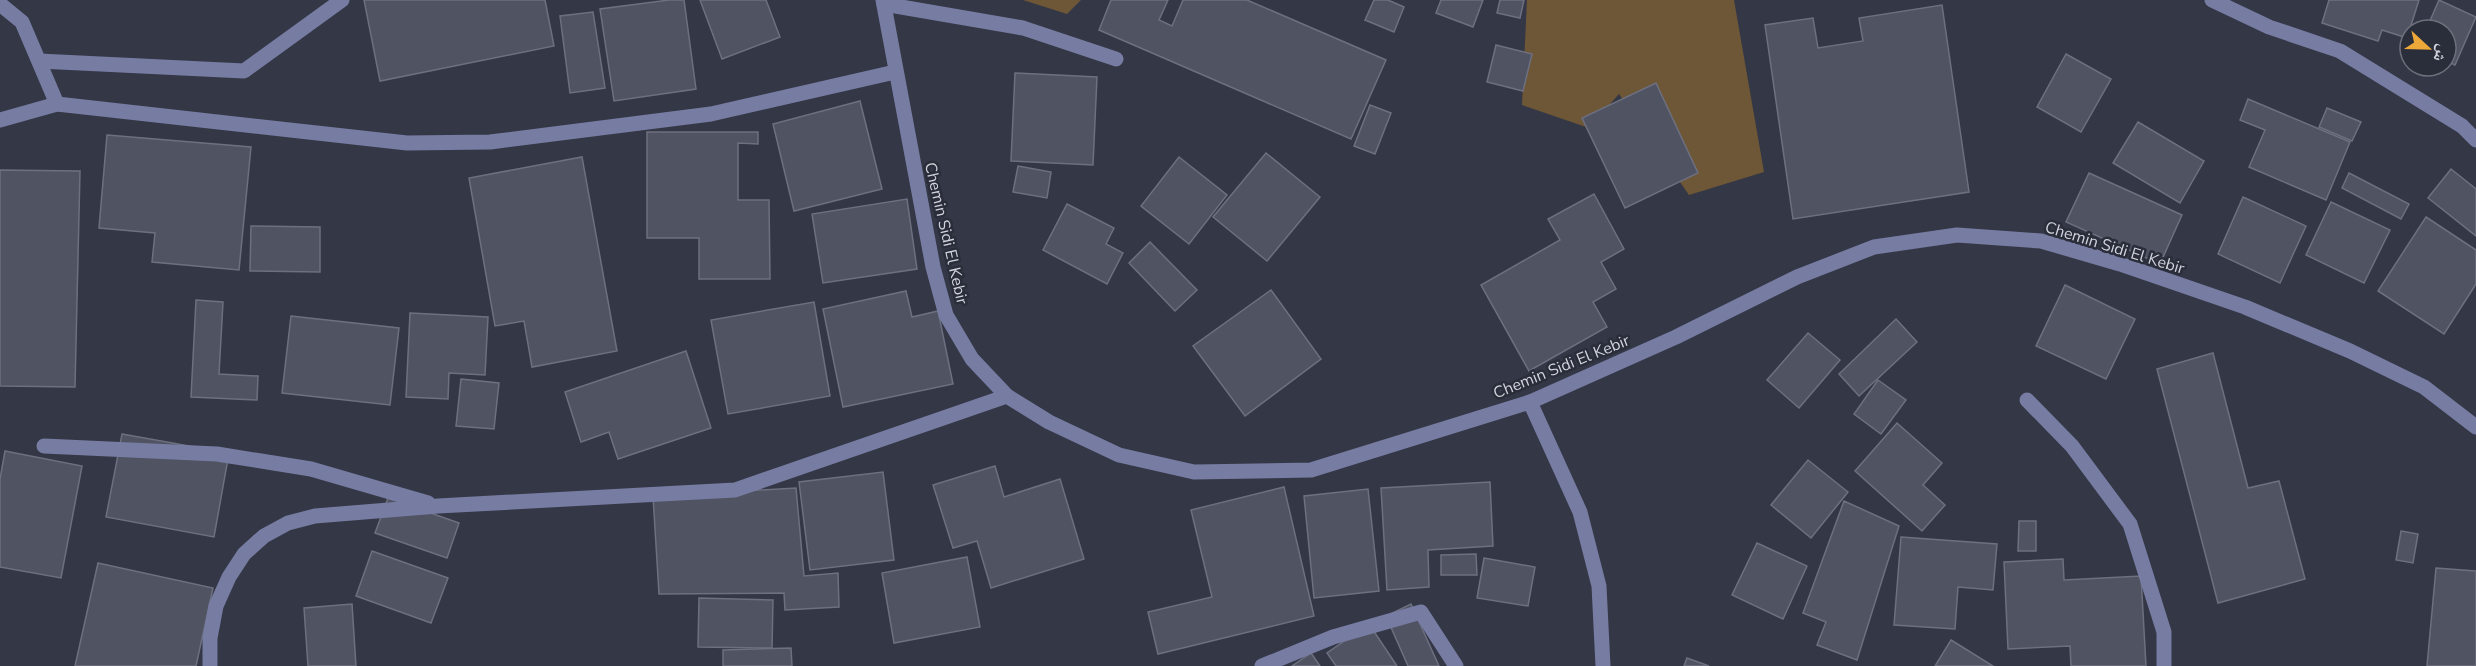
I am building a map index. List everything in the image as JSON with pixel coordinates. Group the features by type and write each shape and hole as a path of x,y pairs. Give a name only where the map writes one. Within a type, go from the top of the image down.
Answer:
{"street":[{"path":"39,61 244,71 342,0"},
{"path":"2212,0 2269,27 2340,51 2462,126 2476,140"},
{"path":"883,2 1023,28 1116,59"},
{"name":"Chemin Sidi El Kebir","path":"883,2 933,267 946,315 972,359 1007,396 1049,422 1119,455 1194,472 1311,470 1530,402 1676,337 1797,277 1874,247 1957,235 2041,241 2120,264 2246,307 2350,351 2424,387 2476,427"},
{"path":"0,4 22,22 57,104"},
{"path":"0,120 57,104 407,143 490,142 711,114 895,72"},
{"path":"210,666 210,638 216,606 229,577 244,554 264,536 288,523 315,516 438,506 735,490 1007,396"},
{"path":"2028,400 2072,446 2130,524 2164,632 2164,666"},
{"path":"1530,402 1580,512 1599,586 1603,666"},
{"path":"44,446 217,454 311,469 438,506"},
{"path":"1262,666 1333,637 1421,612 1456,666"}],"shaded area":[{"path":"1023,0 1081,0 1067,14"},
{"path":"1527,0 1734,0 1764,172 1689,195 1619,94 1589,128 1522,105"}],"building":[{"path":"364,0 545,0 554,46 380,81"},
{"path":"684,0 696,89 614,101 600,9"},
{"path":"700,0 766,0 780,37 722,59"},
{"path":"1111,0 1168,0 1159,20 1172,26 1183,0 1247,0 1386,60 1351,139 1099,30"},
{"path":"1374,0 1388,0 1404,7 1394,32 1365,20"},
{"path":"1441,0 1483,0 1473,27 1436,13"},
{"path":"1500,0 1524,0 1520,18 1497,13"},
{"path":"2329,0 2419,0 2413,18 2398,18 2398,35 2382,30 2378,41 2322,23"},
{"path":"2439,0 2476,17 2458,58 2458,18 2431,18"},
{"path":"1942,5 1969,192 1793,219 1765,25 1813,18 1818,48 1863,41 1859,18"},
{"path":"593,12 605,88 570,93 560,16"},
{"path":"1496,45 1532,54 1523,91 1487,82"},
{"path":"2066,54 2111,79 2081,132 2037,107"},
{"path":"1015,73 1097,77 1093,165 1011,161"},
{"path":"1656,83 1698,173 1625,208 1582,118"},
{"path":"2248,99 2350,142 2326,200 2249,167 2265,130 2240,120"},
{"path":"860,101 882,189 794,211 773,124"},
{"path":"1370,105 1391,113 1375,154 1354,146"},
{"path":"2327,108 2361,122 2352,141 2319,127"},
{"path":"2138,122 2204,161 2180,203 2113,163"},
{"path":"647,132 758,132 758,144 738,143 738,200 769,200 770,279 699,279 699,238 647,238"},
{"path":"107,135 251,147 239,270 152,262 155,233 99,228"},
{"path":"1266,153 1320,197 1267,261 1213,217"},
{"path":"582,157 617,351 532,367 524,321 495,326 469,178"},
{"path":"1179,157 1227,195 1189,244 1141,206"},
{"path":"1018,166 1051,172 1047,198 1013,192"},
{"path":"2451,169 2476,189 2476,236 2428,198"},
{"path":"0,170 80,171 75,387 0,386"},
{"path":"2089,173 2182,215 2160,264 2066,222"},
{"path":"2349,173 2409,204 2401,219 2342,188"},
{"path":"1594,194 1624,249 1601,262 1616,289 1593,302 1607,327 1529,371 1481,285 1560,240 1548,219"},
{"path":"2243,197 2306,226 2280,283 2218,254"},
{"path":"907,199 917,269 823,283 812,214"},
{"path":"2331,202 2390,230 2364,283 2306,255"},
{"path":"1067,204 1114,228 1106,244 1123,253 1107,284 1043,250"},
{"path":"2426,217 2476,250 2476,284 2444,334 2378,291"},
{"path":"251,226 320,227 320,272 250,271"},
{"path":"1150,242 1197,290 1175,311 1129,263"},
{"path":"2065,285 2135,319 2106,379 2036,346"},
{"path":"1271,290 1321,359 1245,416 1193,346"},
{"path":"906,291 912,317 938,311 953,384 843,407 823,309"},
{"path":"196,300 223,302 219,374 258,376 257,400 191,397"},
{"path":"814,302 830,396 728,414 711,320"},
{"path":"410,313 488,317 485,375 449,373 448,399 406,397"},
{"path":"291,316 399,328 390,405 282,393"},
{"path":"1896,319 1917,342 1859,396 1839,374"},
{"path":"1808,333 1840,360 1799,408 1767,380"},
{"path":"686,351 711,428 618,459 609,432 581,442 565,392"},
{"path":"2213,353 2248,488 2279,481 2305,579 2218,603 2157,369"},
{"path":"461,379 499,383 494,429 456,426"},
{"path":"1878,380 1906,400 1881,434 1854,414"},
{"path":"1897,423 1942,463 1923,485 1945,505 1922,531 1855,471"},
{"path":"122,434 229,453 214,537 106,517"},
{"path":"5,451 82,466 61,578 0,567 0,479"},
{"path":"1808,460 1848,492 1811,538 1771,505"},
{"path":"995,466 1004,497 1060,479 1084,559 991,588 977,541 953,548 933,485"},
{"path":"883,472 894,560 810,570 799,482"},
{"path":"1490,482 1493,546 1428,550 1429,587 1387,590 1381,488"},
{"path":"1284,487 1314,616 1158,654 1148,612 1212,597 1191,510"},
{"path":"796,488 804,576 838,573 839,607 785,610 784,593 659,594 653,496"},
{"path":"1368,489 1379,591 1314,598 1304,496"},
{"path":"388,498 459,523 447,558 375,533"},
{"path":"1844,501 1899,526 1857,660 1817,645 1826,622 1803,613"},
{"path":"2019,521 2036,521 2036,551 2018,551"},
{"path":"2401,531 2418,534 2413,563 2396,560"},
{"path":"1901,537 1997,544 1993,590 1958,587 1955,629 1894,625"},
{"path":"1757,543 1807,566 1783,619 1732,595"},
{"path":"372,551 448,578 431,623 356,596"},
{"path":"1476,554 1477,575 1441,575 1441,555"},
{"path":"967,557 980,627 894,643 882,573"},
{"path":"1484,558 1535,567 1528,606 1477,598"},
{"path":"2063,559 2064,580 2141,576 2146,666 2071,666 2070,646 2008,649 2004,562"},
{"path":"98,563 213,588 196,666 75,666"},
{"path":"2436,568 2476,571 2476,666 2427,666"},
{"path":"699,598 773,600 772,648 698,647"},
{"path":"352,604 356,666 308,666 304,608"},
{"path":"1411,604 1439,666 1408,666 1386,616"},
{"path":"1369,624 1397,666 1336,666 1327,653"},
{"path":"1951,640 1993,666 1935,666"},
{"path":"791,648 792,666 723,666 723,650"},
{"path":"1311,653 1320,666 1292,666"},
{"path":"1687,658 1709,666 1684,666"}]}
